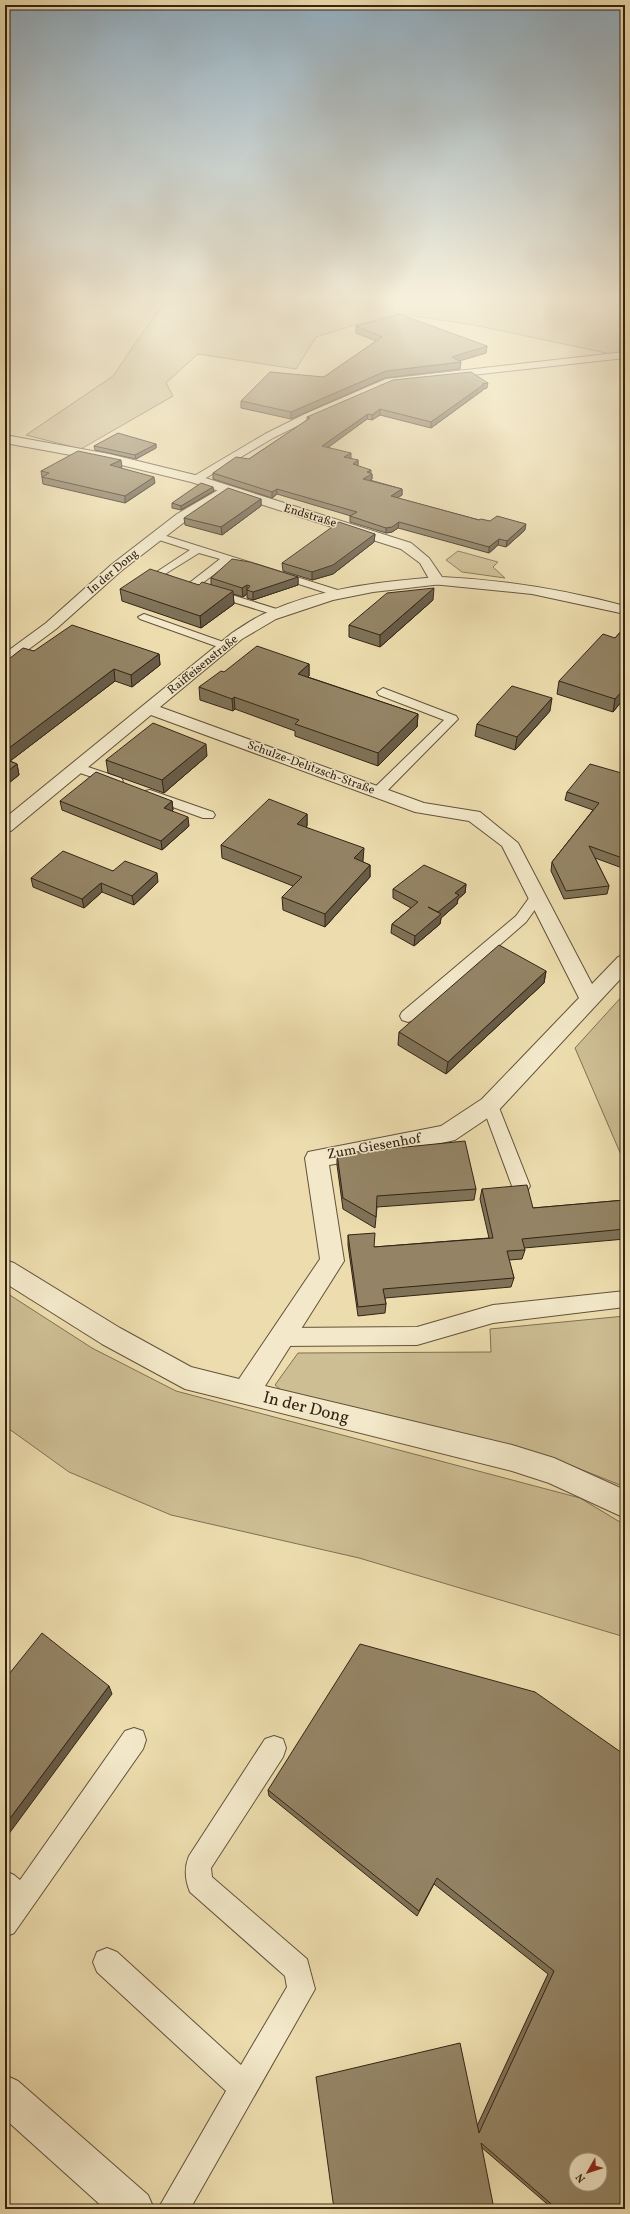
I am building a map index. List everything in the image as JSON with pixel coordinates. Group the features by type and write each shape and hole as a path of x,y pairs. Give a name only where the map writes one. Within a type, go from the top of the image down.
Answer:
{"street":[{"path":"195,480 269,436 345,400"},
{"name":"Endstraße","path":"5,439 109,458 195,480 406,546 418,553 428,562 437,581"},
{"name":"In der Dong","path":"5,660 51,626 116,568 157,536 182,517 225,490"},
{"path":"437,581 531,588 590,600 625,610"},
{"name":"Raiffeisenstraße","path":"5,827 79,768 237,636 279,613 340,594 388,586 437,581"},
{"name":"Schulze-Delitzsch-Straße","path":"150,709 421,808 474,816 509,843 537,897"},
{"path":"537,897 590,999"},
{"name":"Zum Giesenhof","path":"244,1393 332,1261 316,1158 383,1147 447,1134 490,1105 625,962"},
{"name":"In der Dong","path":"5,1270 111,1336 185,1377 244,1393 512,1458 554,1471 625,1504"},
{"path":"5,2094 134,2209"}],"lane":[{"path":"157,536 340,594"},
{"path":"198,549 157,575 279,613"},
{"path":"192,586 229,558"},
{"path":"144,618 225,646"},
{"path":"378,792 452,719 383,692"},
{"path":"79,768 208,815"},
{"path":"408,1016 521,919 537,897"},
{"path":"490,1105 521,1186"},
{"path":"281,1338 417,1336 493,1314 625,1299"},
{"path":"5,1924 13,1892 134,1740"},
{"path":"173,2209 301,1989 297,1970 199,1883 198,1865 274,1748"},
{"path":"107,1962 243,2087"}],"shaded area":[{"path":"77,400 166,400 81,449 26,435"},
{"path":"458,551 498,562 493,567 505,578 462,572 446,560"},
{"path":"625,993 625,1164 575,1048"},
{"path":"5,1292 92,1348 176,1391 580,1498 625,1525 625,1637 359,1558 171,1515 69,1472 5,1426"},
{"path":"625,1316 625,1487 550,1457 292,1399 275,1385 298,1353 491,1352 490,1329"}],"building":[{"path":"242,400 318,400 291,412"},
{"path":"346,400 461,400 431,422 380,409 372,415 368,414 322,446 351,453 344,457 358,460 353,464 371,470 367,472 372,474 363,479 402,489 391,496 479,520 490,521 497,516 526,524 507,541 499,539 489,547 399,522 392,527 386,528 350,516 357,512 277,489 272,492 213,473 236,457 249,459 310,418 307,417"},
{"path":"118,433 156,444 135,455 94,446"},
{"path":"78,451 121,460 110,465 154,477 125,496 42,477 49,473 41,471"},
{"path":"201,483 213,487 181,506 172,503"},
{"path":"228,488 261,499 221,527 184,518"},
{"path":"339,522 375,534 333,565 312,572 282,563"},
{"path":"232,559 250,562 298,577 253,592 247,590 250,586 247,585 242,588 211,578"},
{"path":"150,569 199,585 202,582 233,591 200,616 120,589"},
{"path":"434,588 380,635 349,625 387,593"},
{"path":"72,625 159,654 131,675 114,669 5,751 5,662 23,648 34,651"},
{"path":"625,627 625,688 615,699 559,681 603,634 615,638"},
{"path":"257,646 309,664 298,674 418,714 378,753 295,724 299,720 234,697 232,699 199,687 221,671 224,672"},
{"path":"512,686 552,698 517,737 477,724"},
{"path":"153,723 206,744 162,780 106,760"},
{"path":"5,759 17,764 5,773"},
{"path":"590,764 625,774 625,859 589,846 609,886 566,891 552,862 599,803 567,792"},
{"path":"96,772 172,801 164,808 188,817 161,841 60,801"},
{"path":"269,799 307,814 297,824 364,848 354,858 370,865 325,914 282,897 302,877 221,845"},
{"path":"63,851 113,871 125,861 157,873 132,896 101,883 82,899 31,878"},
{"path":"424,865 466,884 455,893 459,895 438,912 428,907 441,914 415,936 392,924 418,902 393,889"},
{"path":"499,945 546,971 448,1062 399,1032"},
{"path":"465,1141 476,1189 377,1196 376,1217 343,1198 337,1154"},
{"path":"527,1185 533,1208 625,1200 625,1229 522,1239 525,1250 507,1251 514,1278 383,1289 386,1304 358,1307 348,1235 375,1233 374,1247 493,1238 482,1189"},
{"path":"42,1633 109,1686 5,1825 5,1679"},
{"path":"360,1644 535,1692 625,1755 625,2209 557,2209 481,2143 494,2209 334,2209 316,2077 460,2043 479,2133 554,1971 437,1878 419,1911 268,1790"}]}
